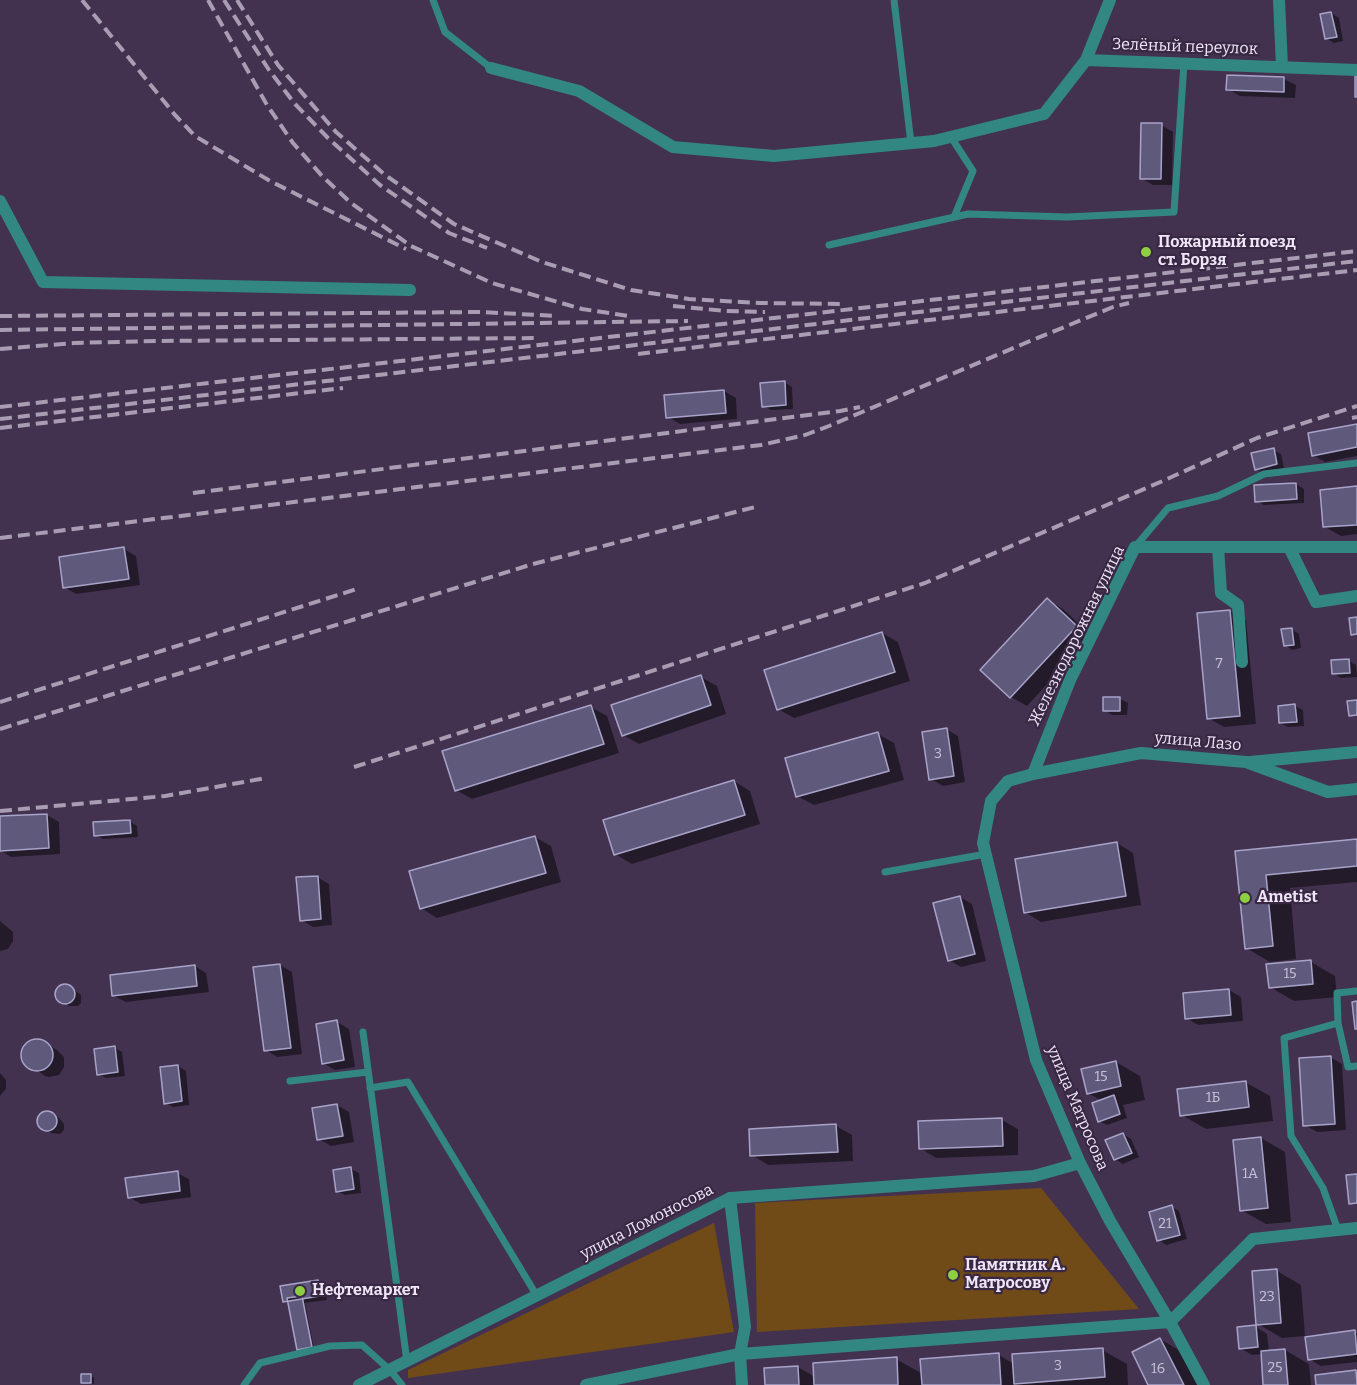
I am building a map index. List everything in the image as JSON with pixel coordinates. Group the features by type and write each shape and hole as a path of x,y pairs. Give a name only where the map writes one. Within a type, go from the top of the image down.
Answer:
{"street":[{"path":"491,68 579,91 673,147 774,156 911,143 951,137 1044,114 1086,60 1110,0"},
{"name":"Зелёный переулок","path":"1279,0 1282,67"},
{"name":"Зелёный переулок","path":"1086,60 1357,70"},
{"path":"0,201 43,282 410,290"},
{"name":"Железнодорожная улица","path":"1033,774 1070,680 1135,547 1357,547"},
{"path":"1218,547 1221,593 1238,605 1242,662"},
{"path":"1289,547 1316,602 1357,596"},
{"path":"1246,762 1357,752"},
{"name":"улица Лазо","path":"1033,774 1141,753 1246,762 1328,792 1357,789"},
{"name":"улица Матросова","path":"1033,774 1008,781 991,801 983,843 1036,1060 1080,1163 1110,1221 1170,1322 1204,1385"},
{"name":"улица Ломоносова","path":"359,1385 730,1198 1034,1176 1080,1163"},
{"path":"730,1198 745,1327 740,1354 742,1385"},
{"path":"588,1385 740,1354 1170,1322 1253,1239 1357,1228"}],"lane":[{"path":"433,0 444,32 491,68"},
{"path":"894,0 911,143"},
{"path":"829,245 968,214 1067,217 1174,212 1184,63"},
{"path":"951,137 973,171 954,217"},
{"path":"1135,547 1167,508 1218,496 1264,474 1357,463"},
{"path":"885,872 986,854"},
{"path":"1357,991 1337,993 1338,1023 1348,1067 1357,1066"},
{"path":"1338,1023 1284,1038 1291,1136 1323,1188 1338,1230"},
{"path":"363,1032 407,1362"},
{"path":"290,1081 368,1072"},
{"path":"370,1088 408,1082 537,1296"},
{"path":"244,1385 260,1363 330,1346 362,1345 390,1370 402,1385"}],"shaded area":[{"path":"1041,1188 1139,1309 757,1332 755,1203"},
{"path":"714,1223 734,1332 408,1378 408,1370"}],"building":[{"path":"1331,12 1337,37 1325,39 1320,14"},
{"path":"1355,74 1357,74 1357,97 1355,97"},
{"path":"1227,75 1284,77 1284,92 1226,90"},
{"path":"1141,123 1162,123 1161,179 1140,179"},
{"path":"785,381 786,405 762,407 760,383"},
{"path":"724,390 726,413 666,418 664,395"},
{"path":"1357,424 1357,447 1312,456 1308,433"},
{"path":"1274,448 1277,464 1255,470 1251,453"},
{"path":"1296,483 1297,499 1255,502 1254,485"},
{"path":"1357,486 1357,525 1323,527 1320,490"},
{"path":"124,547 129,579 63,588 59,557"},
{"path":"1047,598 1077,626 1010,698 980,670"},
{"path":"1230,610 1240,716 1207,719 1197,613"},
{"path":"1357,617 1357,634 1351,635 1349,618"},
{"path":"1292,628 1294,645 1284,646 1281,629"},
{"path":"882,632 895,672 777,710 764,670"},
{"path":"1349,659 1350,673 1332,674 1331,660"},
{"path":"701,675 711,705 622,736 611,705"},
{"path":"1103,697 1120,697 1120,711 1103,711"},
{"path":"1357,700 1357,715 1349,716 1347,701"},
{"path":"1295,704 1297,722 1279,723 1278,706"},
{"path":"591,705 604,744 455,791 442,751"},
{"path":"947,728 954,776 929,780 922,732"},
{"path":"878,732 889,771 796,797 785,758"},
{"path":"734,780 745,815 614,855 603,820"},
{"path":"47,814 49,848 0,851 0,816"},
{"path":"130,820 131,833 94,836 93,822"},
{"path":"535,836 546,873 420,909 409,871"},
{"path":"1357,839 1357,866 1266,875 1273,946 1245,949 1235,851"},
{"path":"1117,842 1126,896 1024,913 1015,859"},
{"path":"318,876 321,919 300,921 296,877"},
{"path":"960,896 975,954 948,961 933,903"},
{"path":"1311,960 1313,984 1269,988 1266,964"},
{"path":"280,964 291,1048 264,1051 253,967"},
{"path":"195,965 197,986 112,996 110,975"},
{"path":"65,984 72,987 75,994 72,1001 65,1004 58,1001 55,994 58,987"},
{"path":"1229,989 1231,1015 1185,1019 1183,993"},
{"path":"1357,1001 1357,1029 1355,1029 1352,1002"},
{"path":"337,1020 344,1060 322,1064 316,1024"},
{"path":"37,1039 48,1044 53,1055 48,1066 37,1071 26,1066 21,1055 26,1044"},
{"path":"115,1046 118,1072 97,1075 94,1049"},
{"path":"1331,1056 1335,1124 1303,1126 1299,1058"},
{"path":"1116,1061 1121,1086 1087,1094 1081,1069"},
{"path":"178,1065 182,1101 164,1104 160,1067"},
{"path":"1246,1081 1249,1107 1180,1116 1177,1089"},
{"path":"1114,1095 1120,1114 1098,1122 1092,1103"},
{"path":"337,1104 343,1136 317,1140 312,1108"},
{"path":"47,1111 54,1114 57,1121 54,1128 47,1131 40,1128 37,1121 40,1114"},
{"path":"1002,1118 1003,1146 919,1149 918,1121"},
{"path":"836,1124 838,1152 750,1156 749,1129"},
{"path":"1123,1133 1132,1153 1114,1160 1105,1140"},
{"path":"1261,1137 1268,1208 1240,1211 1233,1140"},
{"path":"351,1167 354,1189 336,1192 333,1170"},
{"path":"178,1171 180,1191 128,1198 125,1178"},
{"path":"1357,1174 1357,1203 1349,1204 1346,1175"},
{"path":"1172,1205 1180,1235 1157,1241 1149,1212"},
{"path":"1277,1269 1281,1323 1256,1325 1252,1271"},
{"name":"Нефтемаркет","path":"318,1280 320,1296 283,1302 280,1286"},
{"path":"302,1296 312,1347 297,1350 287,1298"},
{"path":"1256,1325 1258,1347 1239,1349 1237,1327"},
{"path":"1355,1330 1357,1354 1308,1360 1305,1337"},
{"path":"1160,1338 1184,1385 1148,1385 1132,1352"},
{"path":"1103,1348 1105,1377 1014,1384 1012,1354"},
{"path":"1285,1349 1288,1385 1263,1385 1261,1351"},
{"path":"999,1353 1001,1385 922,1385 920,1359"},
{"path":"897,1357 898,1385 814,1385 813,1363"},
{"path":"798,1366 799,1385 765,1385 764,1368"},
{"path":"1356,1370 1357,1385 1316,1385 1315,1375"},
{"path":"81,1374 91,1374 91,1383 81,1383"}],"railway":[{"path":"82,0 175,115 195,136 270,181 406,249"},
{"path":"208,0 267,105 293,143 323,177 351,203 411,246 492,283 582,309 629,316"},
{"path":"224,0 269,70 295,104 328,138 380,185 449,233 487,248"},
{"path":"237,0 278,65 336,132 384,174 454,224 542,262 631,290 689,299 842,304"},
{"path":"0,407 1357,251"},
{"path":"0,419 1357,261"},
{"path":"638,354 1357,270"},
{"path":"0,538 761,445 805,435 829,426 1113,307 1129,303"},
{"path":"673,306 765,312"},
{"path":"0,316 481,312 557,316"},
{"path":"0,330 688,321"},
{"path":"0,349 74,343 157,341 538,338"},
{"path":"0,428 343,388"},
{"path":"354,767 925,583 1257,438 1357,406"},
{"path":"193,493 860,407"},
{"path":"1352,418 1357,417"},
{"path":"0,729 533,564 759,506"},
{"path":"0,702 360,588"},
{"path":"0,811 165,796 266,778"}],"place":[{"name":"Пожарный поезд ст. Борзя","path":"1146,252"},
{"name":"Ametist","path":"1245,898"},
{"name":"Памятник А. Матросову","path":"953,1275"},
{"name":"Нефтемаркет","path":"300,1291"}]}
